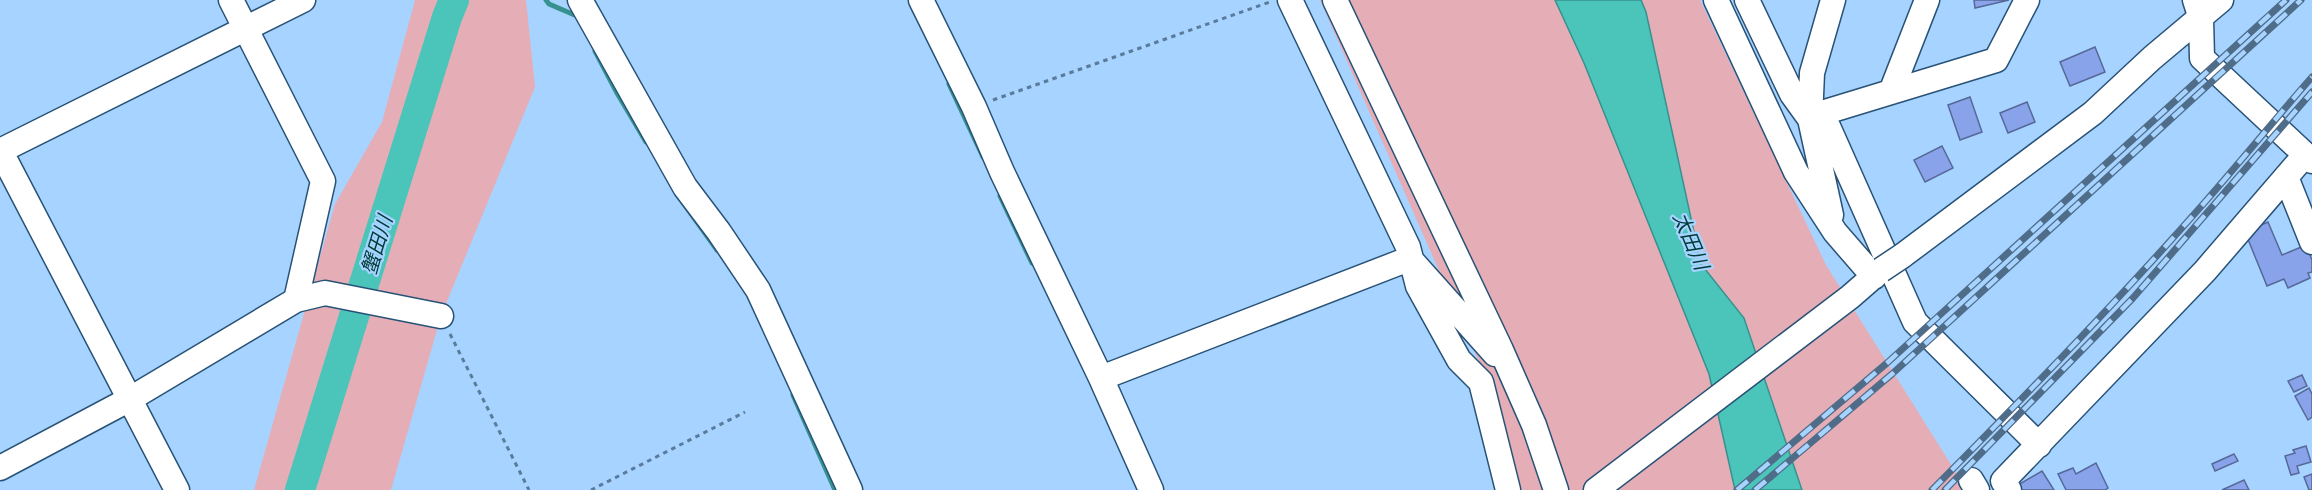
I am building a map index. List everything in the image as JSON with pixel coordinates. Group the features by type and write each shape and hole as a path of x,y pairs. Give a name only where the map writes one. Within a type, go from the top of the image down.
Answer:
{"street":[{"path":"231,0 323,181 296,300"},
{"path":"177,490 0,151 303,0"},
{"path":"580,0 685,187 758,290 850,490"},
{"path":"921,0 974,107 1151,490"},
{"path":"1290,0 1408,247 1418,285 1459,360 1480,382 1508,490"},
{"path":"1335,0 1509,368 1534,425 1556,490"},
{"path":"1716,0 1796,172 1835,232 1877,274"},
{"path":"1747,0 1792,94 1816,116 1915,322 2039,445"},
{"path":"1833,0 1812,73 1816,116 1835,232"},
{"path":"1891,92 1926,0"},
{"path":"1816,116 1996,60 2027,0"},
{"path":"1596,490 1902,255 2093,113 2152,58 2198,9 2221,0"},
{"path":"2198,9 2202,58"},
{"path":"2009,490 2003,481 2205,271 2307,150 2202,58 2152,58"},
{"path":"2286,177 2312,243"},
{"path":"1101,378 1401,262 1412,261"},
{"path":"1412,261 1509,368"},
{"path":"0,468 130,399 296,300 325,293 441,316"}],"path":[{"path":"974,107 1274,0"},
{"path":"441,316 529,490"},
{"path":"591,490 746,412"}],"shaded area":[{"path":"415,0 526,0 535,87 441,316 391,490 254,490 335,204 382,122"},
{"path":"1320,0 1700,0 1826,265 1967,490 1517,490 1491,389"}],"water":[{"name":"太田川","path":"1555,0 1641,0 1646,12 1701,264 1744,318 1802,490 1735,490 1709,374 1584,63"}],"building":[{"path":"1974,0 2009,0 1975,8"},
{"path":"2095,47 2105,72 2070,86 2060,62"},
{"path":"1970,97 1982,132 1960,140 1948,105"},
{"path":"2027,102 2035,122 2008,133 2000,113"},
{"path":"1942,146 1953,168 1925,182 1914,160"},
{"path":"2268,222 2282,255 2306,245 2312,260 2312,272 2308,273 2310,278 2288,288 2284,279 2267,286 2245,232"},
{"path":"2302,375 2307,386 2294,392 2288,381"},
{"path":"2309,388 2312,394 2312,417 2308,420 2295,396"},
{"path":"2306,446 2311,462 2297,466 2299,473 2291,475 2285,456 2295,453 2293,450"},
{"path":"2234,454 2238,461 2215,471 2212,464"},
{"path":"2096,463 2108,488 2105,490 2066,490 2058,474 2073,468 2076,474"},
{"path":"2042,471 2054,490 2021,490 2018,485"},
{"path":"2312,474 2312,490 2309,490 2304,477"},
{"path":"2244,480 2249,490 2222,490"}],"waterway":[{"name":"蟹田川","path":"300,490 454,0"},
{"path":"546,0 549,4 579,19"},
{"path":"595,51 646,142"},
{"path":"949,84 983,157"},
{"path":"677,194 717,250"},
{"path":"1000,196 1032,263"},
{"path":"793,395 835,490"}],"railway":[{"path":"1737,490 1887,363 2286,0"},
{"path":"1755,490 1892,374 2301,0"},
{"path":"1932,490 2139,276 2312,77"},
{"path":"1945,490 2133,298 2312,92"}]}
